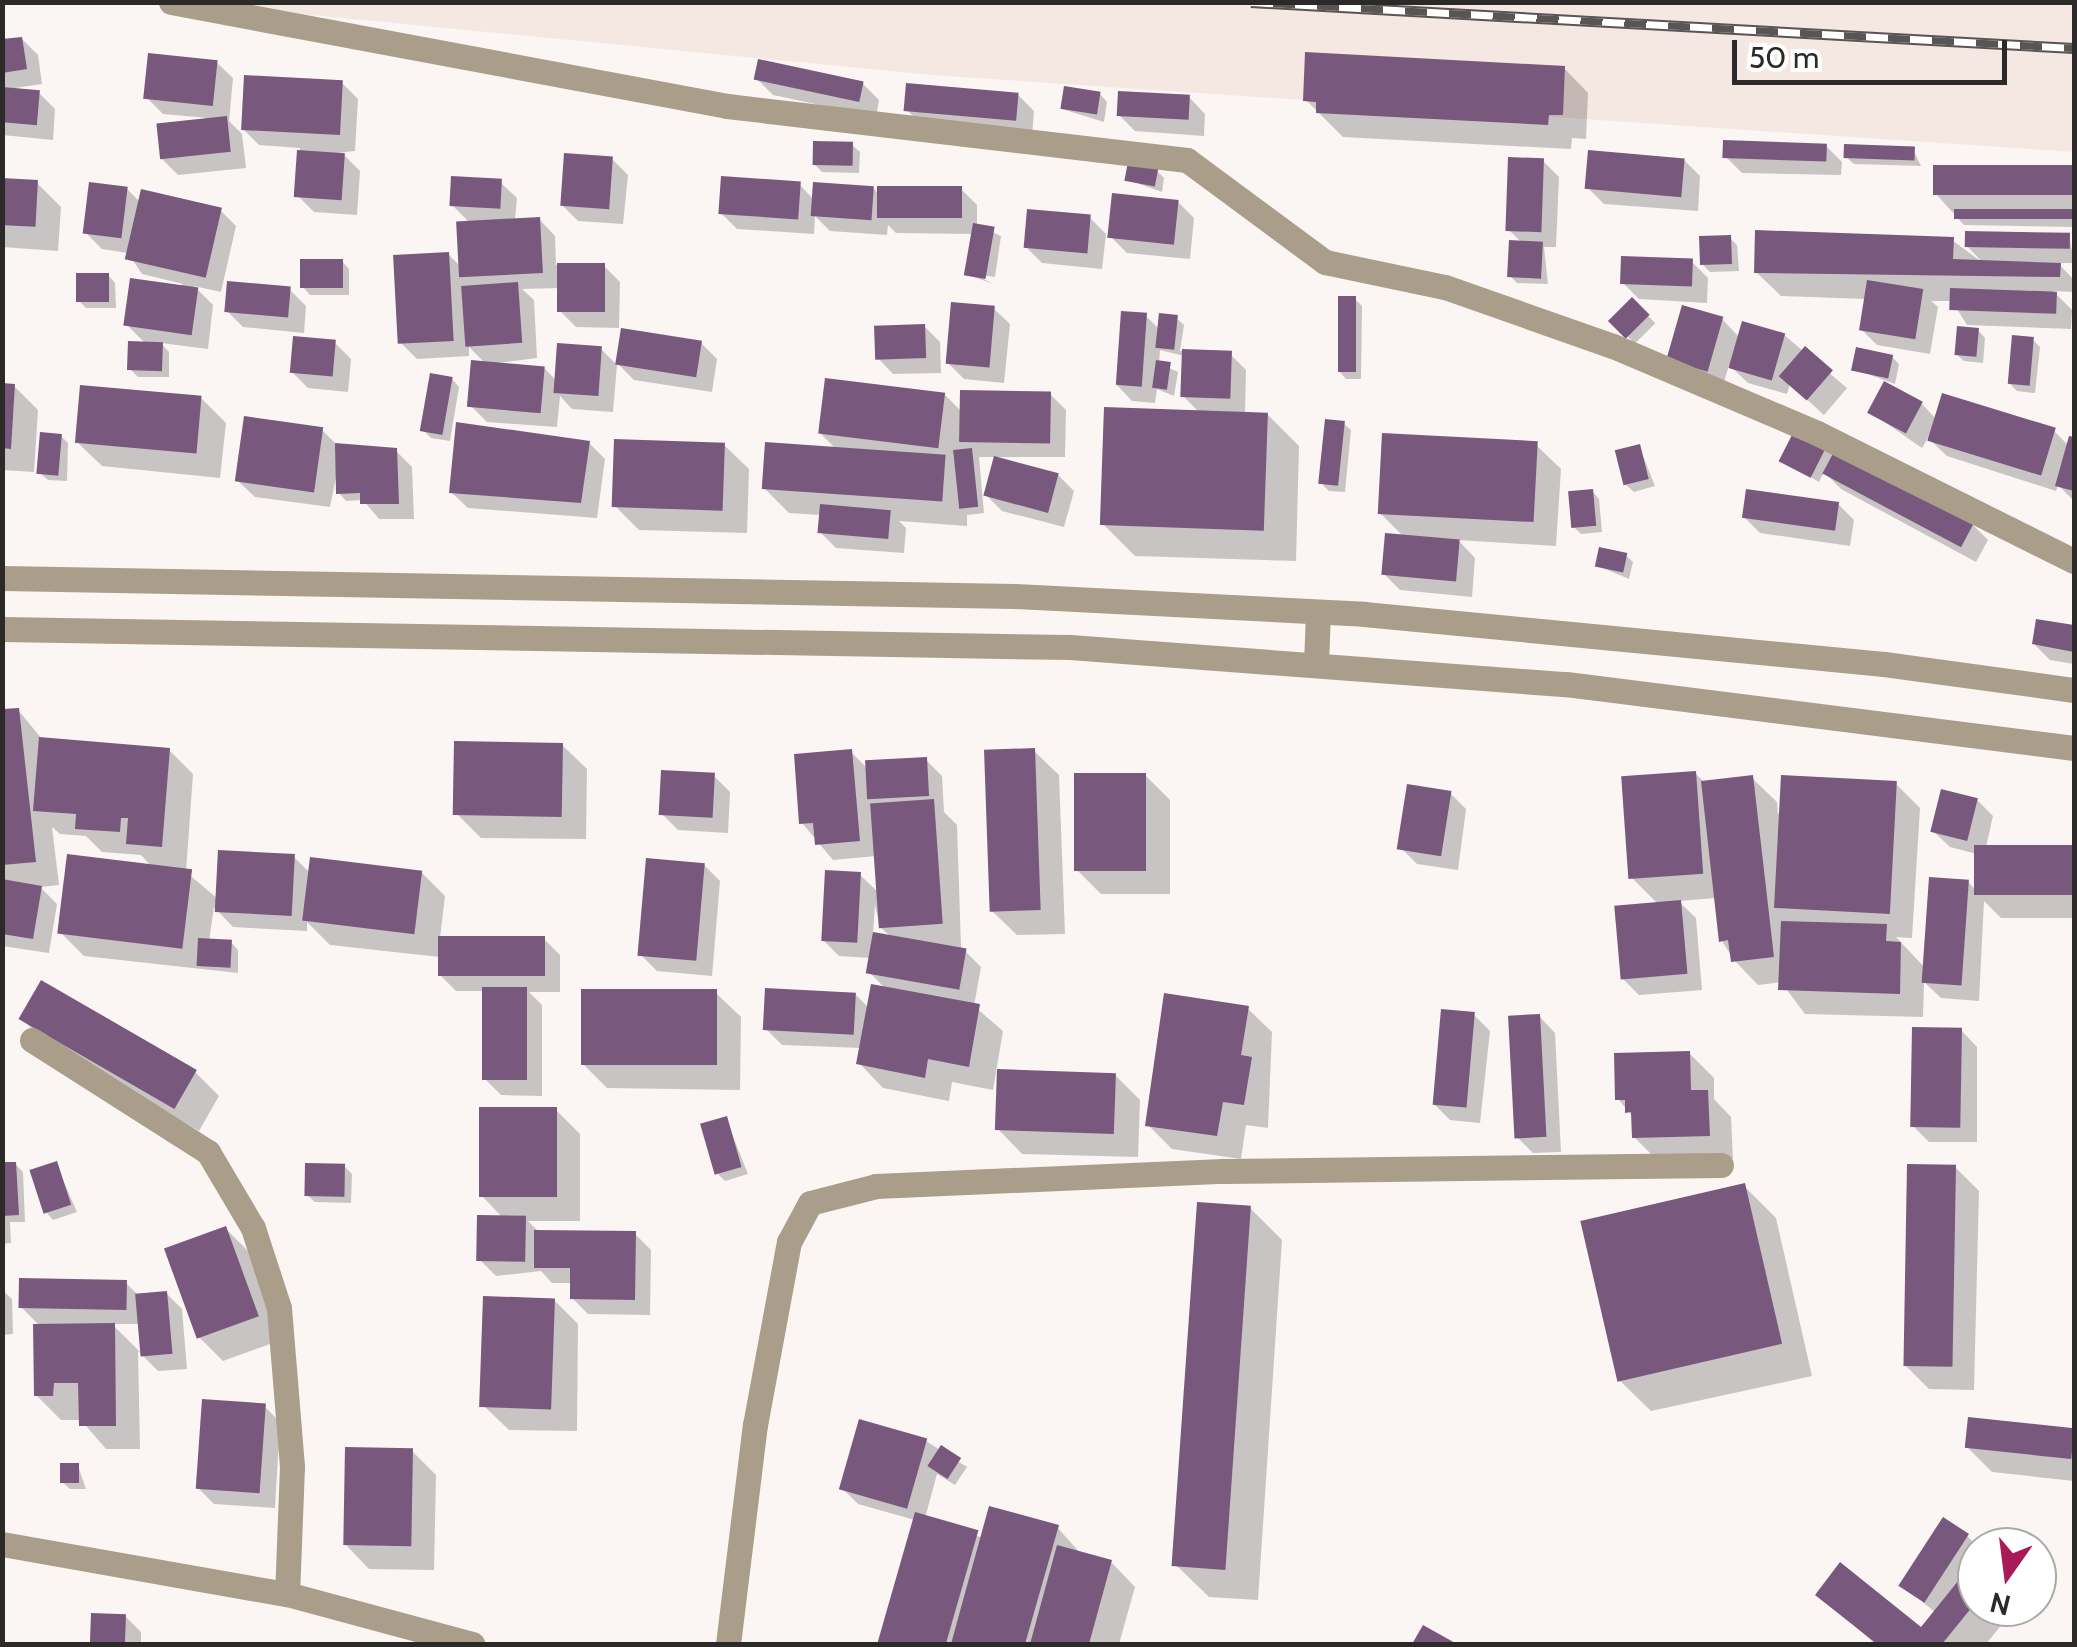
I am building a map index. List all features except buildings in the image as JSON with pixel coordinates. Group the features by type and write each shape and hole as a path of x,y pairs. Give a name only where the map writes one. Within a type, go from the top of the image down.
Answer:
{"street":[{"path":"171,2 727,106 1187,160 1326,262 1444,287 1613,346 1817,433 2074,561"},
{"path":"2,578 1014,596 1318,612 1884,664 2074,690"},
{"path":"1316,664 1318,612"},
{"path":"2,629 1070,647 1566,684 2074,748"},
{"path":"32,1040 208,1152 253,1228 279,1308 292,1466 287,1594"},
{"path":"728,1644 755,1425 788,1242 810,1203 876,1186 1204,1172 1721,1166"},
{"path":"2,1544 287,1594 472,1644"}],"shaded area":[{"path":"186,3 2074,3 2074,152 932,75"}],"railway":[{"path":"1251,2 2074,48"}]}
